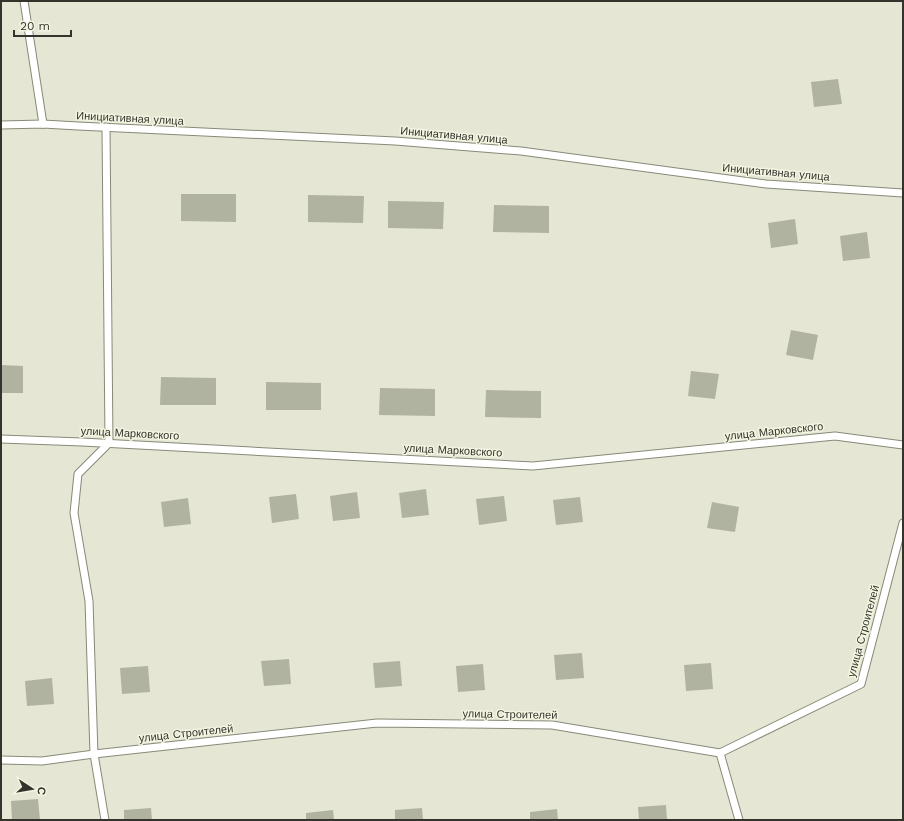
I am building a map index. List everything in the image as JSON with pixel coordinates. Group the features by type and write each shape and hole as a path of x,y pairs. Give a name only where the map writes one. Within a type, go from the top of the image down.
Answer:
{"lane":[{"path":"24,1 42,124"},
{"name":"Инициативная улица","path":"1,125 42,124 395,141 513,151 766,184 903,193"},
{"path":"106,128 109,443 78,474 74,513 89,602 94,754 106,820"},
{"name":"улица Марковского","path":"1,439 109,443 533,466 835,436 903,445"},
{"name":"улица Строителей","path":"1,760 42,761 378,723 552,725 720,752 861,684 903,523"},
{"path":"720,752 739,820"}],"building":[{"path":"838,79 842,104 814,107 811,82"},
{"path":"181,194 236,194 236,222 181,221"},
{"path":"308,195 364,196 363,223 308,222"},
{"path":"388,201 444,202 443,229 388,228"},
{"path":"494,205 549,206 549,233 493,232"},
{"path":"795,219 798,244 771,248 768,223"},
{"path":"867,232 870,258 843,261 840,236"},
{"path":"791,330 818,335 813,360 786,355"},
{"path":"1,365 23,366 23,393 1,393"},
{"path":"691,371 719,374 715,399 688,396"},
{"path":"161,377 216,378 216,405 160,405"},
{"path":"266,382 321,383 321,410 266,410"},
{"path":"380,388 435,389 435,416 379,415"},
{"path":"486,390 541,391 541,418 485,417"},
{"path":"426,489 429,515 402,518 399,493"},
{"path":"357,492 360,518 333,521 330,496"},
{"path":"296,494 299,519 272,523 269,497"},
{"path":"504,496 507,521 479,525 476,499"},
{"path":"580,497 583,522 556,525 553,500"},
{"path":"188,498 191,524 164,527 161,502"},
{"path":"712,502 739,507 735,532 707,528"},
{"path":"582,653 584,678 556,680 554,655"},
{"path":"289,659 291,684 264,686 261,661"},
{"path":"400,661 402,686 375,688 373,663"},
{"path":"711,663 713,689 686,691 684,665"},
{"path":"483,664 485,690 458,692 456,666"},
{"path":"148,666 150,692 122,694 120,668"},
{"path":"52,678 54,704 27,706 25,681"},
{"path":"38,799 40,820 12,820 11,801"},
{"path":"666,805 667,820 639,820 638,807"},
{"path":"151,808 152,820 124,820 124,810"},
{"path":"422,808 423,820 395,820 395,810"},
{"path":"557,809 558,820 530,820 530,812"},
{"path":"333,810 334,820 306,820 306,813"}]}
